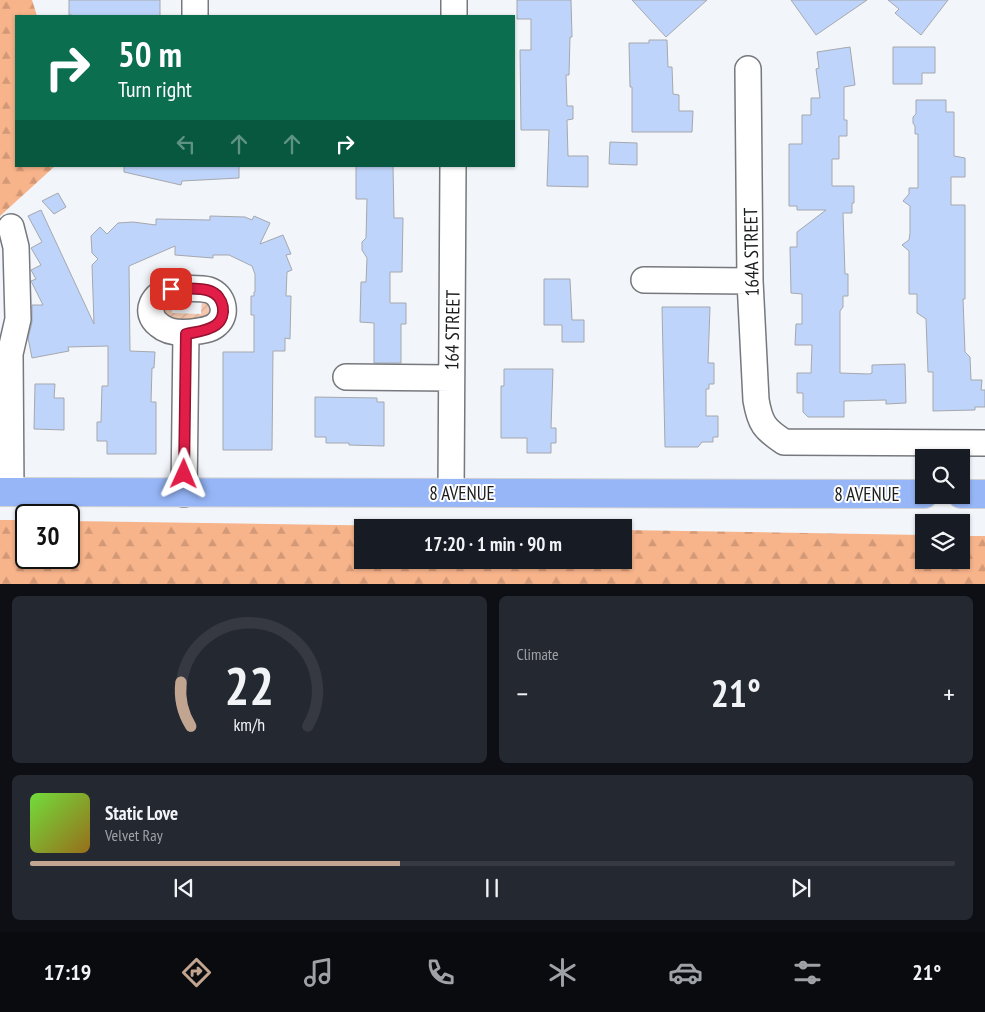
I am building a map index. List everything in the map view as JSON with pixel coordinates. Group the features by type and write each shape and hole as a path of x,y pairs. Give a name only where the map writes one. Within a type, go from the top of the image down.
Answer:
{"main road":[{"name":"8 AVENUE","path":"5,492 184,494 915,494"},
{"path":"970,494 985,494"}],"street":[{"path":"195,0 195,15"},
{"path":"454,0 454,15"},
{"name":"164A STREET","path":"748,69 750,281 756,400 760,418 768,432 784,442 985,443"},
{"name":"164 STREET","path":"451,493 453,167"},
{"path":"5,492 5,354 18,319 16,247 11,227"},
{"path":"644,280 750,281"},
{"path":"184,494 186,334"},
{"path":"346,377 451,378"}],"green space":[{"path":"0,0 32,0 37,15 15,15 15,167 54,167 0,216"},
{"path":"0,520 15,520 15,569 80,569 80,521 354,525 354,569 632,569 632,530 915,535 915,569 970,569 970,536 985,536 985,584 0,584"}],"shaded area":[{"path":"172,298 172,313 201,314 202,298 213,306 209,319 172,321 164,318 162,304"}],"building":[{"path":"69,0 160,0 160,15 69,15"},
{"path":"517,0 571,0 572,37 570,37 569,75 566,75 567,106 573,106 573,119 567,120 568,156 588,156 588,187 547,186 549,130 521,130 520,50 531,50 531,19 517,19"},
{"path":"632,0 707,0 666,37"},
{"path":"791,0 867,0 816,35"},
{"path":"888,0 948,0 921,35 895,13 899,9"},
{"path":"649,40 667,40 668,67 672,67 673,94 679,95 679,111 693,111 692,132 632,132 632,87 630,87 629,43 649,43"},
{"path":"850,47 855,85 844,87 844,120 847,120 847,136 839,136 839,159 832,159 832,186 854,186 852,213 843,213 845,274 848,274 848,296 843,296 843,307 840,311 840,373 869,374 872,373 872,365 905,364 906,403 886,404 886,400 844,401 844,417 808,417 803,412 803,393 797,393 797,373 811,373 812,345 795,345 796,324 802,324 802,294 791,293 790,247 797,247 797,232 826,210 797,210 797,206 789,206 789,144 802,144 802,115 811,115 811,98 820,98 816,69 819,68 817,52"},
{"path":"893,47 935,47 935,73 922,73 922,84 893,84"},
{"path":"916,100 946,100 946,112 954,112 954,156 965,158 965,177 951,177 951,205 965,205 965,299 963,299 965,352 970,357 971,380 982,380 981,390 985,390 985,407 975,407 975,410 933,411 933,372 928,372 926,319 917,313 917,294 909,294 909,251 902,245 909,240 910,206 903,201 909,194 909,188 918,188 918,134 915,134 913,123 913,117 916,114"},
{"path":"610,142 637,143 637,165 609,164"},
{"path":"124,167 239,167 239,178 182,181 181,185 124,172"},
{"path":"356,167 393,167 394,218 403,218 402,272 390,272 390,303 406,303 406,324 401,324 401,363 374,363 374,323 360,322 361,282 366,282 367,258 362,250 362,242 366,238 367,199 356,199"},
{"path":"58,193 66,207 54,214 42,201"},
{"path":"41,210 94,324 92,265 98,259 92,253 91,236 100,227 107,234 118,223 133,222 156,225 156,219 210,220 210,216 245,217 252,220 254,216 270,223 260,244 283,235 291,254 286,255 292,270 287,272 286,296 291,296 290,339 285,338 285,351 273,351 272,450 223,450 223,352 254,352 254,315 251,315 251,296 254,296 255,292 255,274 252,266 229,255 213,255 213,258 175,255 175,246 129,266 130,351 155,352 154,368 152,368 151,402 156,402 156,454 107,454 107,441 97,441 97,422 101,422 102,386 108,386 108,346 68,347 69,351 32,358 28,338 32,322 32,305 43,305 31,281 36,279 31,270 41,265 31,248 42,242 28,216"},
{"path":"544,279 570,279 572,320 584,320 584,342 562,342 562,325 544,325"},
{"path":"662,307 710,307 708,363 714,363 714,384 709,384 709,389 706,389 706,416 718,416 718,437 713,437 713,442 702,442 698,447 665,447"},
{"path":"504,369 553,369 551,428 556,428 556,443 551,443 551,453 527,453 527,438 501,438 501,386 504,386"},
{"path":"35,384 55,384 54,398 64,398 64,430 34,429"},
{"path":"315,397 377,398 377,402 384,402 384,446 326,443 326,437 315,437"}],"route":[{"path":"171,289 209,290 219,298 223,310 219,322 215,326 186,334 184,474"}]}
